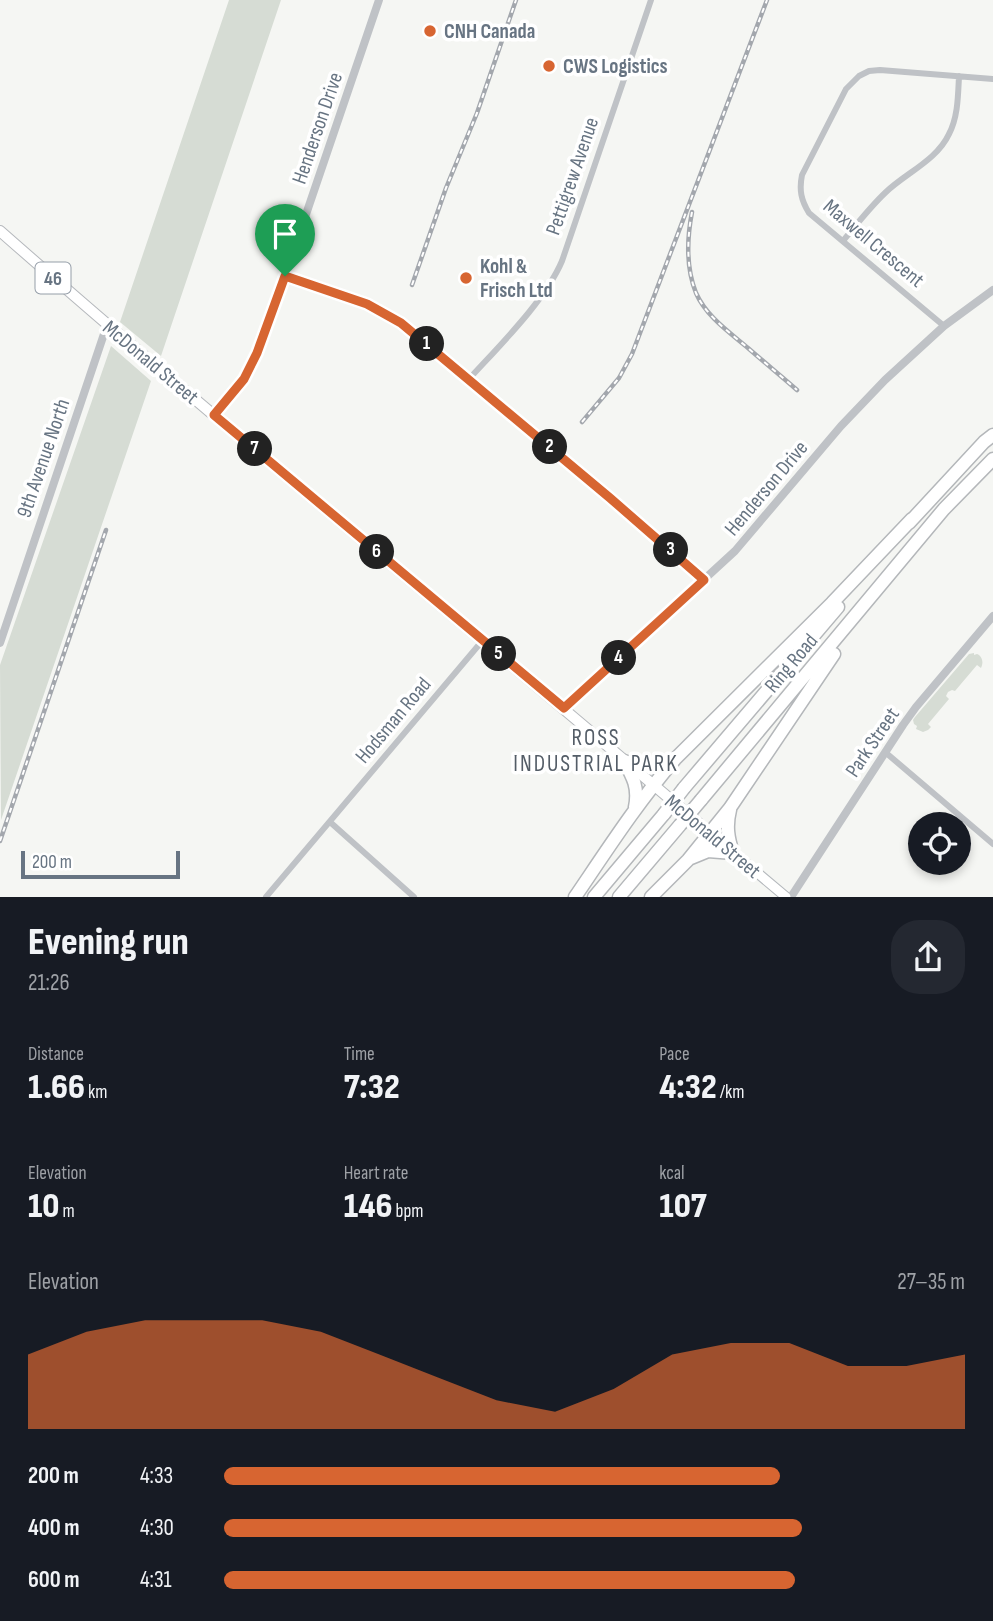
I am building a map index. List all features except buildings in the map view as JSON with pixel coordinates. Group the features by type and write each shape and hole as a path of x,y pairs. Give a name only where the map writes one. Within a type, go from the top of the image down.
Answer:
{"highway":[{"name":"Ring Road","path":"594,897 912,519 993,435"},
{"name":"Ring Road","path":"619,897 944,509 993,460"},
{"path":"575,897 634,810 675,759 912,519"},
{"path":"651,897 688,860 730,808 885,582"},
{"path":"624,761 656,767 675,759"},
{"path":"624,761 636,787 634,810"},
{"path":"688,860 708,851 733,853 727,829 730,808"}],"main road":[{"name":"McDonald Street","path":"0,231 107,325 733,853 789,897"}],"street":[{"name":"Henderson Drive","path":"214,415 244,379 257,353 379,0"},
{"name":"Pettigrew Avenue","path":"470,379 555,277 651,0"},
{"name":"Maxwell Crescent","path":"944,326 809,213 800,187 802,176 850,84 864,73 880,70 993,79"},
{"path":"843,241 884,194 945,142 956,115 960,76"},
{"path":"285,276 367,304 401,323 704,580"},
{"name":"Henderson Drive","path":"564,708 735,551 841,426 902,364 944,326 993,290"},
{"name":"9th Avenue North","path":"0,643 107,325"},
{"name":"Park Street","path":"789,897 916,707 993,616"},
{"name":"Hodsman Road","path":"266,897 482,640"},
{"path":"885,752 993,844"},
{"path":"330,821 414,897"}],"shaded area":[{"path":"229,0 281,0 161,356 120,322"},
{"path":"111,346 151,381 1,820 0,665"},
{"path":"974,653 981,658 981,668 977,665 955,691 948,692 946,696 949,699 928,724 931,727 928,730 923,732 916,729 913,720 915,717 969,654"}],"railway":[{"path":"412,285 516,0"},
{"path":"582,422 619,378 632,354 767,0"},
{"path":"692,212 688,242 689,263 700,301 719,323 797,390"},
{"path":"0,841 106,530"}],"place":[{"name":"CNH Canada","path":"430,31"},
{"name":"CWS Logistics","path":"549,66"},
{"name":"Kohl & Frisch Ltd","path":"466,278"}],"district":[{"name":"ROSS INDUSTRIAL PARK","path":"596,750"}],"route":[{"path":"285,276 367,304 401,323 704,580 564,708 214,415 244,379 257,353 285,276"}]}
